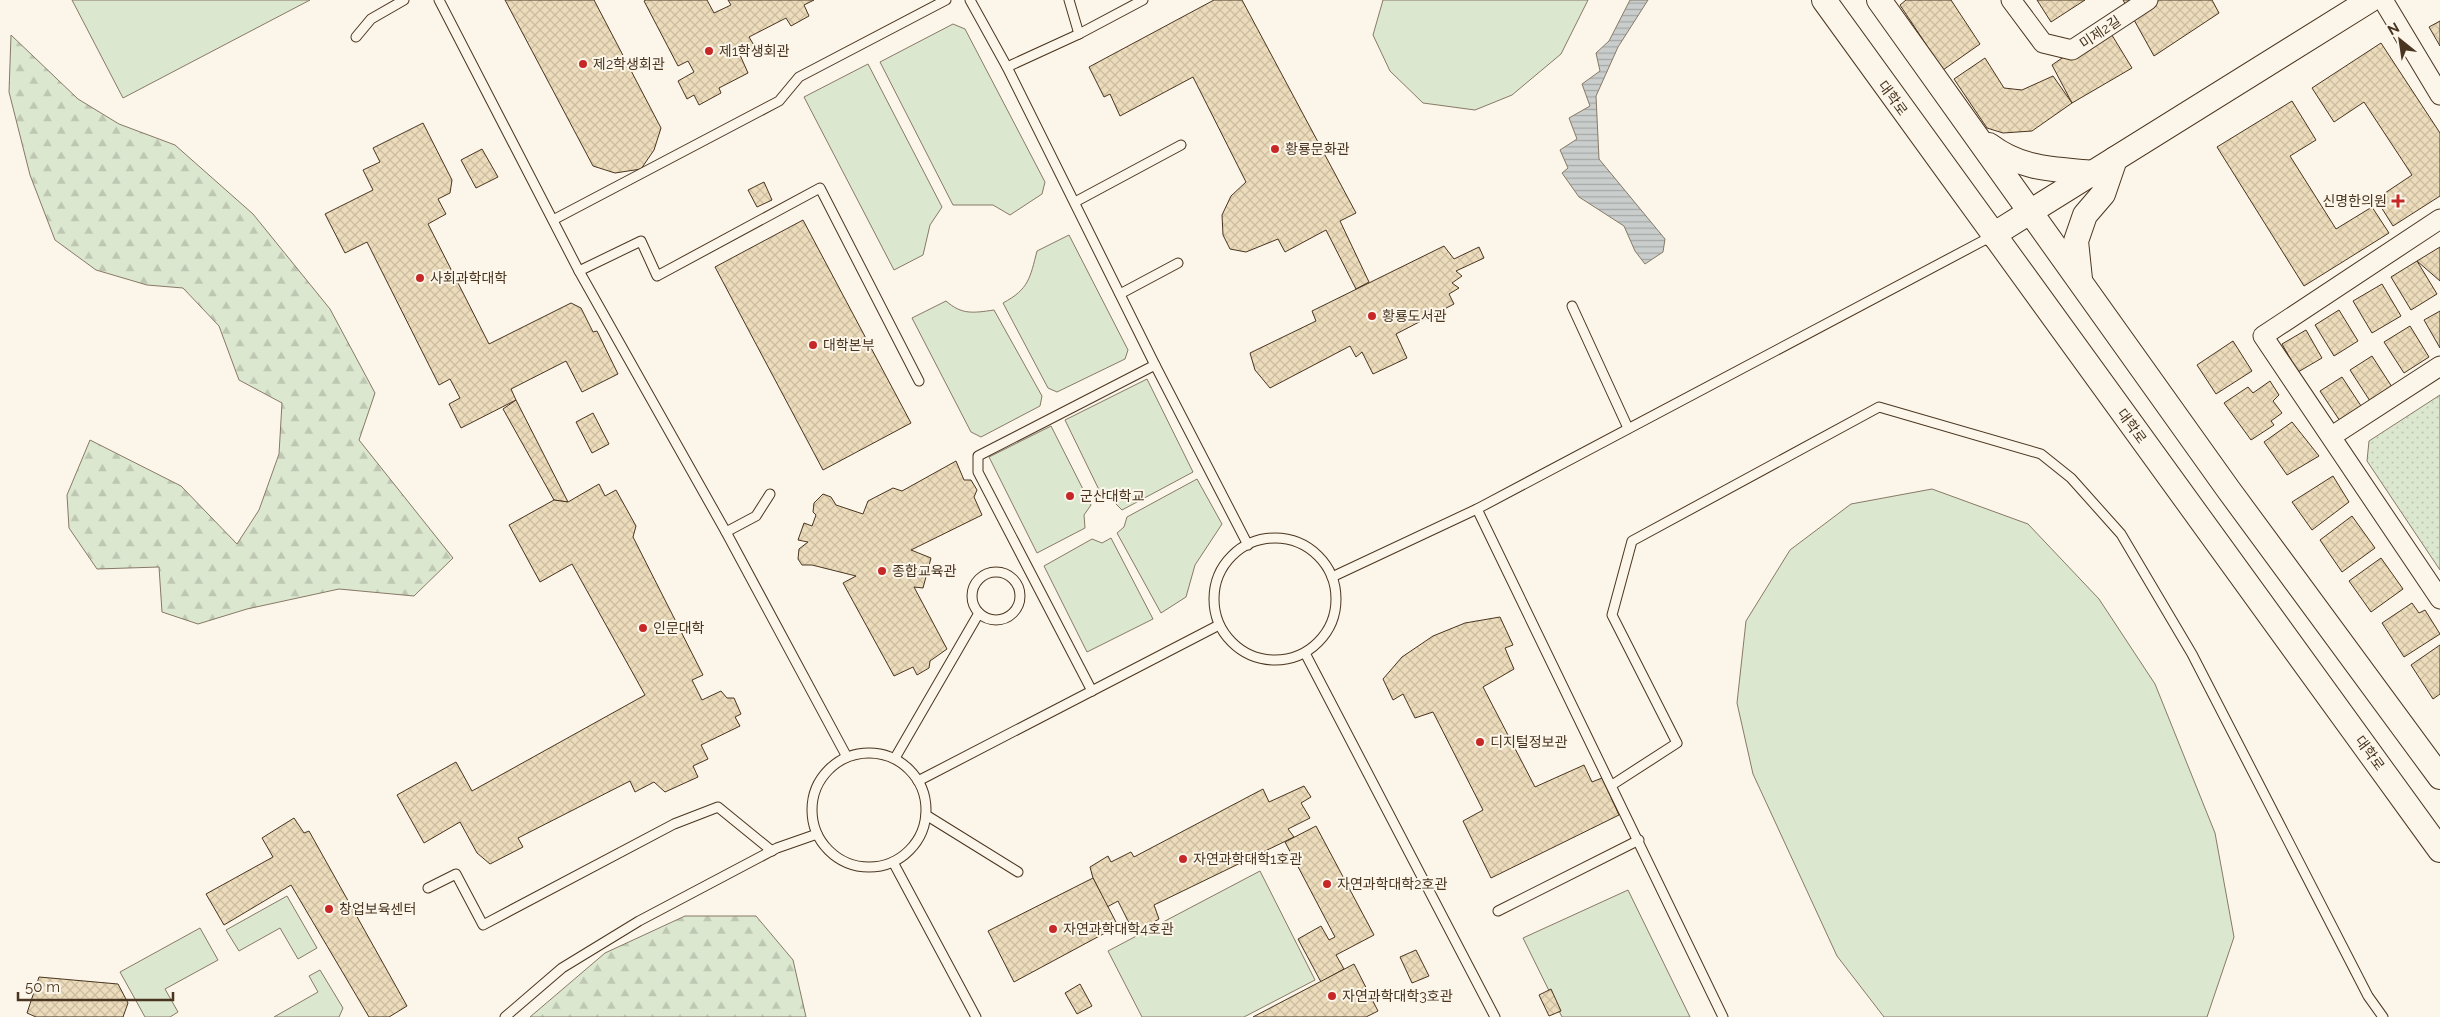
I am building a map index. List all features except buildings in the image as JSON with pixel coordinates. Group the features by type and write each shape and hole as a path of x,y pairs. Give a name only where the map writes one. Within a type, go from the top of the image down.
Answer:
{"street":[{"name":"대학로","path":"1824,0 2440,850"},
{"path":"1879,0 2032,211 2228,489 2440,777"},
{"name":"미제2길","path":"2011,0 2043,43 2072,50 2148,0"},
{"path":"2383,0 2440,95"},
{"path":"1993,235 2115,160 2355,4"},
{"path":"1979,138 2005,158 2034,168 2094,173"},
{"path":"2080,280 2076,240 2085,215 2103,194 2115,160"},
{"path":"2440,218 2263,336 2440,599"},
{"path":"2332,436 2440,366"}],"lane":[{"path":"356,37 371,19 404,0"},
{"path":"439,0 579,271 726,532 847,757"},
{"path":"553,220 779,101 799,77 946,0"},
{"path":"970,0 1007,67 1155,365 1248,545"},
{"path":"1069,0 1079,34"},
{"path":"1007,67 1079,34 1143,0"},
{"path":"1075,202 1181,145"},
{"path":"579,271 641,241 657,276 820,188 919,381"},
{"path":"1332,577 1476,509 1993,235"},
{"path":"1120,294 1178,263"},
{"path":"1572,306 1628,428"},
{"path":"1092,691 978,472 978,456 1155,365"},
{"path":"1612,785 1677,743 1612,615 1632,541 1879,407 2041,454 2072,478 2121,534 2192,654 2368,996 2383,1017"},
{"path":"726,532 756,516 770,494"},
{"path":"1476,509 1639,840 1723,1017"},
{"path":"1268,539 1288,540 1300,544 1322,560 1332,577 1336,594 1336,611 1330,628 1319,642 1305,653 1286,660 1266,660 1247,654 1236,646 1219,624 1214,607 1215,588 1222,570 1233,556 1248,545 1268,539"},
{"path":"996,572 1004,574 1017,583 1020,598 1014,612 1001,620 985,618 979,613 972,599 973,592 981,578 996,572"},
{"path":"895,758 979,613"},
{"path":"918,781 1219,624"},
{"path":"1305,653 1495,1017"},
{"path":"863,753 895,758 908,768 918,781 925,797 926,815 922,832 912,847 893,862 881,866 862,866 843,861 828,850 817,834 812,816 813,798 820,781 831,767 847,757 863,753"},
{"path":"428,888 456,874 483,925 674,824 718,807 772,851"},
{"path":"926,815 1018,872"},
{"path":"505,1017 562,968 640,921 772,851 817,834"},
{"path":"1498,911 1639,840"},
{"path":"893,862 976,1017"}],"green space":[{"path":"72,0 310,0 123,98"},
{"path":"1383,0 1588,0 1561,54 1512,95 1475,110 1423,103 1390,71 1373,35"},
{"path":"953,24 965,29 1045,182 1042,194 1010,215 993,205 953,205 880,62"},
{"path":"11,35 78,99 119,124 175,145 253,214 330,309 375,393 359,440 453,558 414,596 339,589 247,609 198,624 162,612 159,567 97,569 69,528 67,495 90,440 181,486 237,544 259,510 279,454 282,403 239,380 219,326 183,288 147,285 96,270 55,240 30,175 9,92"},
{"path":"868,64 942,207 930,225 923,255 894,270 804,97"},
{"path":"1069,235 1128,350 1125,359 1057,392 1048,388 1003,303 1018,293 1027,282 1037,251"},
{"path":"946,301 957,309 968,312 994,310 1042,396 1040,406 981,437 971,432 912,318"},
{"path":"1147,379 1193,472 1122,510 1113,501 1102,496 1065,420"},
{"path":"2440,395 2440,570 2367,461 2369,441"},
{"path":"1051,426 1091,505 1084,515 1085,528 1037,553 989,457"},
{"path":"1197,479 1222,524 1195,565 1186,597 1161,613 1117,533 1124,527 1127,517"},
{"path":"1932,489 2028,524 2099,599 2155,684 2215,833 2234,937 2207,1017 1884,1017 1837,956 1753,774 1737,703 1746,621 1790,550 1851,504"},
{"path":"1111,538 1153,619 1087,652 1044,566 1092,539 1102,543"},
{"path":"1260,871 1315,980 1244,1017 1142,1017 1108,951"},
{"path":"1628,890 1690,1017 1562,1017 1523,938"},
{"path":"287,896 317,948 298,959 280,928 239,951 226,930"},
{"path":"685,916 756,916 793,960 806,1017 530,1017 605,953"},
{"path":"200,928 218,960 165,989 178,1012 170,1017 145,1017 120,972"},
{"path":"320,970 343,1008 339,1017 274,1017 318,992 309,976"}],"shaded area":[{"path":"1630,0 1648,0 1618,47 1596,96 1599,159 1665,239 1663,252 1645,264 1635,251 1624,226 1579,197 1562,173 1568,168 1560,150 1577,139 1569,118 1590,106 1582,84 1600,71 1596,53 1609,41"}],"place":[{"name":"제1학생회관","path":"709,51"},
{"name":"제2학생회관","path":"583,64"},
{"name":"황룡문화관","path":"1275,149"},
{"name":"신명한의원","path":"2398,201"},
{"name":"사회과학대학","path":"420,278"},
{"name":"황룡도서관","path":"1372,316"},
{"name":"대학본부","path":"813,345"},
{"name":"군산대학교","path":"1070,496"},
{"name":"종합교육관","path":"882,571"},
{"name":"인문대학","path":"643,628"},
{"name":"디지털정보관","path":"1480,742"},
{"name":"자연과학대학1호관","path":"1183,859"},
{"name":"자연과학대학2호관","path":"1327,884"},
{"name":"창업보육센터","path":"329,909"},
{"name":"자연과학대학4호관","path":"1053,929"},
{"name":"자연과학대학3호관","path":"1332,996"}]}
